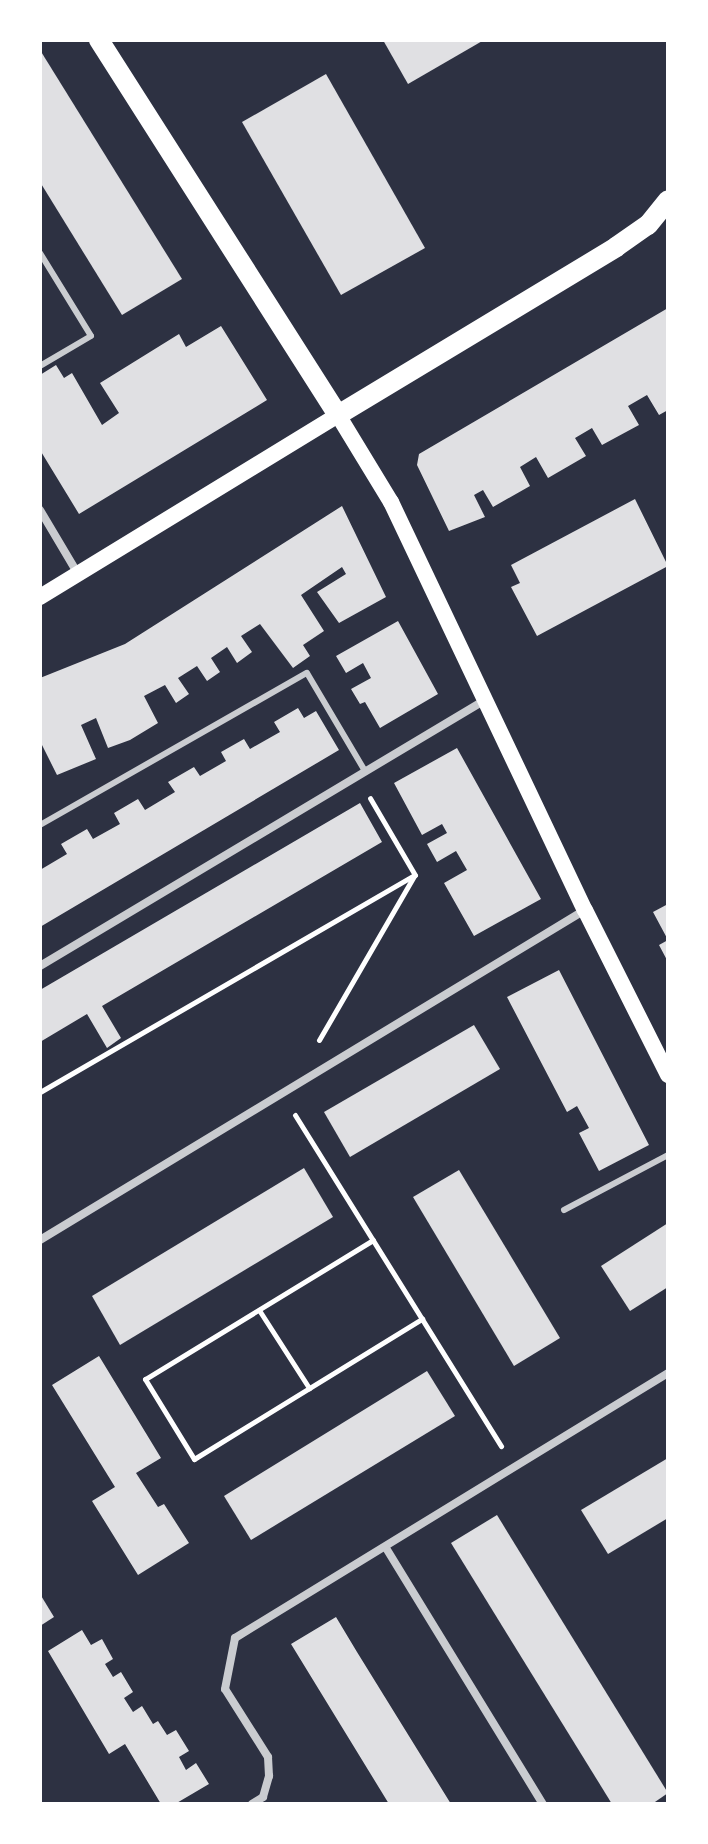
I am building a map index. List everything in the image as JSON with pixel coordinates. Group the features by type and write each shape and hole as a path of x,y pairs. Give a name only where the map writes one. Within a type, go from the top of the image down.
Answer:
{"main road":[{"path":"99,40 391,502 585,910 668,1075"},
{"path":"40,597 616,247 648,225 668,200"}],"street":[{"path":"40,510 78,574"},
{"path":"40,966 485,700"},
{"path":"40,1240 585,910"},
{"path":"252,1804 263,1797 268,1757 225,1689 235,1638 668,1373"},
{"path":"386,1548 543,1804"}],"lane":[{"path":"40,253 91,336 40,366"},
{"path":"40,825 307,673 361,774"},
{"path":"564,1210 668,1155"}],"path":[{"path":"361,774 415,875"},
{"path":"291,1088 415,875"},
{"path":"40,1092 415,875"},
{"path":"282,1093 515,1468"},
{"path":"373,1240 145,1379 194,1459 422,1319"},
{"path":"259,1310 309,1388"}],"building":[{"path":"383,40 484,40 408,84"},
{"path":"40,50 182,279 122,315 40,182"},
{"path":"326,74 425,248 341,295 242,122"},
{"path":"668,308 668,410 659,415 647,395 628,406 639,425 602,445 592,428 575,438 586,456 548,478 536,457 520,467 530,486 493,507 483,490 474,495 485,517 449,531 417,465 419,454"},
{"path":"221,326 267,400 79,514 40,450 40,375 56,365 64,378 72,373 102,425 119,413 100,383 179,334 186,347"},
{"path":"635,499 668,566 537,636 511,587 520,583 511,565"},
{"path":"342,506 386,597 339,623 317,592 346,574 342,567 301,595 324,631 303,645 310,656 293,668 260,624 241,636 252,652 237,663 227,647 211,658 220,672 207,681 197,666 178,678 189,694 176,703 165,685 144,696 158,723 130,740 108,748 96,718 81,725 96,759 57,775 40,741 40,678 125,644"},
{"path":"398,621 438,694 380,728 365,702 360,704 351,689 371,678 363,663 346,673 336,656"},
{"path":"298,708 304,718 316,711 339,750 40,927 40,870 67,854 61,844 87,829 93,839 120,824 114,813 138,799 145,810 175,792 168,782 194,767 200,776 226,761 221,752 244,739 250,749 280,732 274,722"},
{"path":"457,748 541,899 474,936 444,883 467,870 456,851 437,862 427,844 447,833 442,824 422,835 394,783"},
{"path":"360,803 382,842 102,1006 121,1038 107,1048 87,1014 40,1042 40,990"},
{"path":"668,904 668,940 653,912"},
{"path":"668,940 668,962 659,945"},
{"path":"559,970 649,1145 599,1171 579,1133 589,1128 577,1106 567,1112 507,997"},
{"path":"474,1025 500,1069 350,1157 324,1112"},
{"path":"304,1168 333,1217 120,1345 92,1296"},
{"path":"459,1170 560,1338 514,1366 413,1197"},
{"path":"668,1223 668,1287 630,1311 601,1266"},
{"path":"99,1356 161,1458 136,1473 158,1507 164,1504 189,1543 138,1575 92,1501 115,1487 52,1385"},
{"path":"427,1371 455,1416 251,1540 224,1496"},
{"path":"668,1458 668,1518 608,1554 581,1510"},
{"path":"497,1515 668,1793 652,1804 612,1804 451,1543"},
{"path":"40,1594 54,1617 40,1626"},
{"path":"336,1617 451,1804 389,1804 291,1644"},
{"path":"82,1630 91,1645 102,1639 113,1659 105,1664 113,1677 121,1672 133,1692 124,1698 133,1712 142,1706 153,1724 158,1721 167,1735 176,1730 189,1751 179,1757 186,1770 196,1763 209,1784 175,1804 161,1804 125,1744 109,1754 48,1651"}]}
